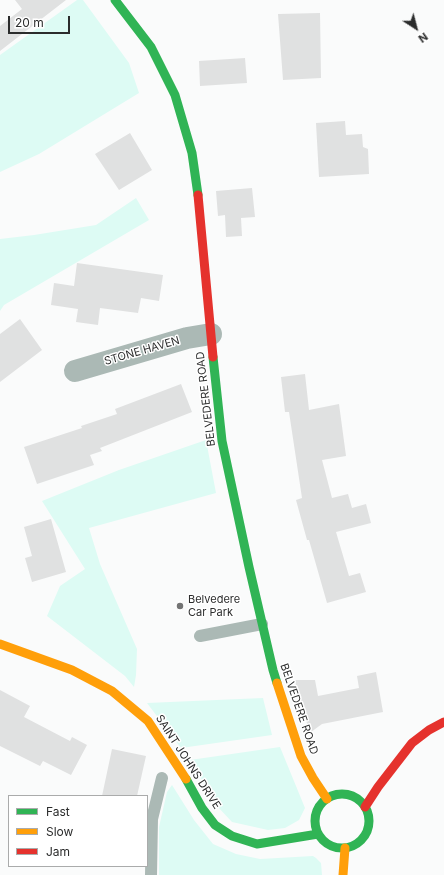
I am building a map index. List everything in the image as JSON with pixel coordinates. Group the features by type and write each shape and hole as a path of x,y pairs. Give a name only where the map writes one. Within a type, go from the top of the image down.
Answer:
{"street":[{"name":"BELVEDERE ROAD","path":"115,0 151,47 175,95 192,153 199,206 210,334 222,441 272,670 301,756 313,778 328,799"},
{"name":"STONE HAVEN","path":"75,371 187,338 210,334"},
{"name":"SAINT JOHNS DRIVE","path":"0,644 72,670 112,691 148,721 179,767 202,808 215,825 232,836 257,844 318,834"},
{"path":"365,807 378,787 412,743 429,730 444,722"},
{"path":"335,795 348,795 360,801 365,807 369,825 366,833 354,846 345,848 330,845 318,834 316,826 317,811 328,799 335,795"},
{"path":"343,875 345,848"}],"lane":[{"path":"200,636 262,624"},
{"path":"151,875 152,819 162,778"}],"green space":[{"path":"77,0 83,0 129,63 139,93 39,154 0,172 0,55"},
{"path":"136,198 149,220 4,305 0,311 0,239 96,225"},
{"path":"206,440 216,493 89,528 100,564 137,649 134,687 125,676 47,616 60,586 85,569 42,501 119,470"},
{"path":"263,698 272,735 181,748 147,703"},
{"path":"280,747 305,808 299,820 285,828 268,830 232,822 217,806 190,760"},
{"path":"172,785 194,820 213,844 236,854 260,859 313,856 321,863 322,875 159,875 159,827 167,792"}],"building":[{"path":"15,0 66,0 0,51 0,26 22,9"},
{"path":"320,13 321,78 283,80 278,14"},
{"path":"245,58 247,83 200,86 199,61"},
{"path":"345,121 346,135 362,134 363,147 368,149 369,174 319,177 316,123"},
{"path":"130,133 152,170 119,190 95,154"},
{"path":"252,188 255,217 241,218 242,236 226,237 225,215 218,216 216,191"},
{"path":"77,263 163,275 159,301 141,298 138,313 100,308 98,325 76,322 78,309 51,305 54,283 74,286"},
{"path":"20,319 42,350 0,382 0,334"},
{"path":"305,374 309,410 339,404 346,456 322,460 332,498 348,494 352,508 366,504 371,523 336,532 349,576 360,573 366,592 327,603 296,500 302,498 289,412 285,412 281,377"},
{"path":"181,384 192,412 100,448 102,451 90,455 94,465 37,484 24,447 82,428 81,426 117,414 115,409"},
{"path":"51,519 66,572 32,582 25,558 32,556 24,527"},
{"path":"376,672 383,712 322,724 311,732 301,710 295,680 315,680 318,696 359,688 357,676"},
{"path":"0,690 30,706 24,717 70,741 72,737 87,745 71,775 43,761 40,766 0,746"},
{"path":"112,749 146,756 137,795 102,795"}],"traffic: fast":[{"path":"115,0 151,47 175,95 192,153 198,195"},
{"path":"213,357 222,441 249,567 277,683"},
{"path":"186,779 202,808 215,825 232,836 257,844 318,834"},
{"path":"342,794 352,796 361,802 367,811 369,821 367,831 361,840 352,846 342,848 332,846 323,840 317,831 315,821 317,811 323,802 332,796 342,794"}],"traffic: slow":[{"path":"0,644 72,670 112,691 148,721 186,779"},
{"path":"277,683 301,756 327,799"},
{"path":"343,875 345,848"}],"traffic: jam":[{"path":"198,195 213,357"},
{"path":"365,807 378,787 412,743 429,730 444,722"}],"place":[{"name":"Belvedere Car Park","path":"180,606"}]}
